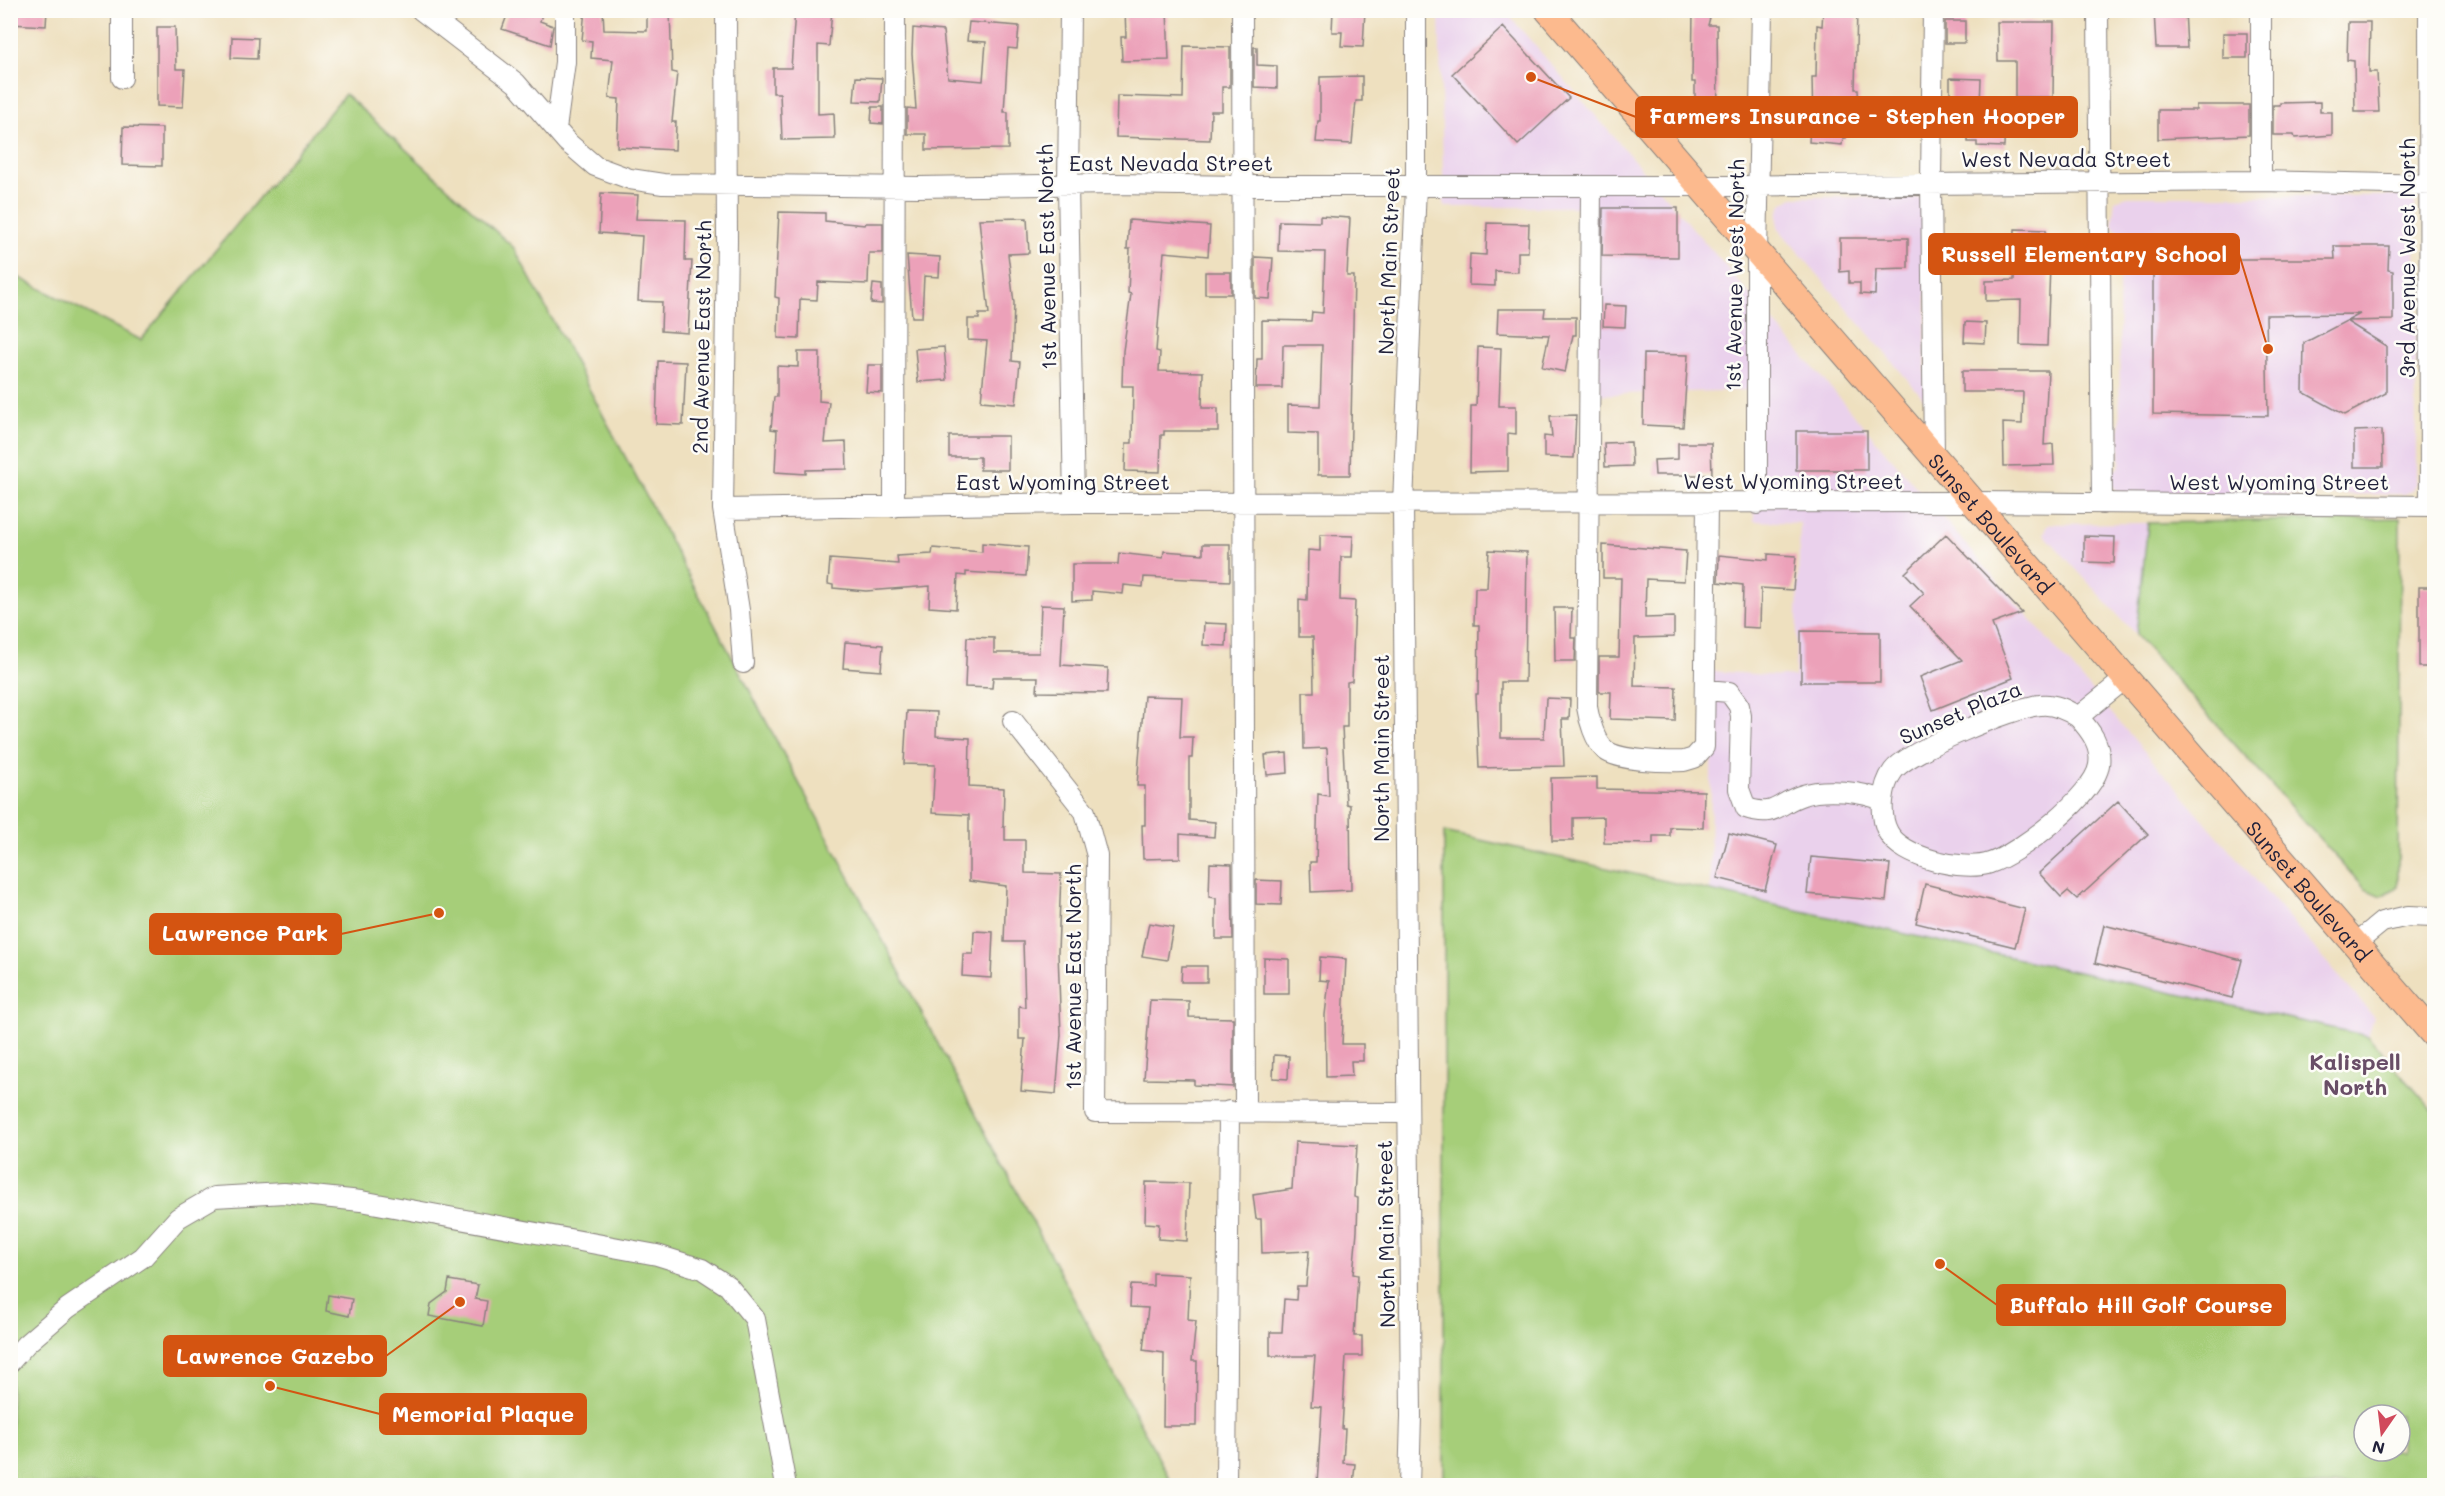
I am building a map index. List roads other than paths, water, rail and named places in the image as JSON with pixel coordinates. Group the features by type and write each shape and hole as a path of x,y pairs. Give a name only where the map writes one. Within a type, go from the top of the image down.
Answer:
{"main road":[{"name":"Sunset Boulevard","path":"1560,17 1697,186 2434,1035"}],"street":[{"path":"122,10 122,78"},
{"name":"East Nevada Street","path":"422,10 516,82 556,129 595,166 612,175 644,181 895,186 1697,186"},
{"path":"556,129 565,62 565,10"},
{"name":"2nd Avenue East North","path":"726,10 727,241 723,509 739,610 742,663"},
{"path":"894,507 895,10"},
{"name":"1st Avenue East North","path":"1070,10 1068,185 1074,503"},
{"path":"1227,1485 1237,1111 1243,504 1242,10"},
{"name":"North Main Street","path":"1409,1485 1403,504 1416,186 1416,10"},
{"name":"1st Avenue West North","path":"1758,504 1757,254 1762,10"},
{"path":"1933,10 1931,183 1934,457"},
{"path":"2098,10 2102,504"},
{"path":"2261,10 2261,181"},
{"name":"3rd Avenue West North","path":"2429,10 2432,185 2432,506"},
{"name":"West Nevada Street","path":"1697,186 2261,181 2432,185"},
{"path":"1592,186 1587,707 1589,720 1600,742 1605,750 1616,755 1673,762 1694,758 1704,747 1707,504"},
{"name":"West Wyoming Street","path":"1403,504 1972,502 2432,506"},
{"name":"East Wyoming Street","path":"723,509 1074,503 1403,504"},
{"path":"2079,717 2126,678"},
{"path":"1706,690 1729,692 1739,706 1741,716 1739,789 1746,808 1762,813 1771,812 1810,794 1862,793 1883,801"},
{"name":"Sunset Plaza","path":"2039,705 2051,705 2079,717 2098,746 2099,767 2095,778 2054,822 2018,849 1989,864 1969,866 1943,862 1901,848 1886,828 1883,801 1888,779 1893,770 1925,748 2013,712 2039,705"},
{"name":"1st Avenue East North","path":"1013,722 1085,812 1097,856 1095,1112 1237,1111"},
{"path":"2355,944 2382,922 2408,916 2434,916"},
{"path":"1237,1111 1408,1113"},
{"path":"10,1362 68,1308 143,1257 178,1218 214,1197 284,1193 361,1201 657,1255 702,1269 728,1286 755,1320 786,1485"}],"place":[{"name":"Farmers Insurance - Stephen Hooper","path":"1531,77"},
{"name":"Russell Elementary School","path":"2268,349"},
{"name":"Lawrence Park","path":"439,913"},
{"name":"Buffalo Hill Golf Course","path":"1940,1264"},
{"name":"Lawrence Gazebo","path":"460,1302"},
{"name":"Memorial Plaque","path":"270,1386"}],"district":[{"name":"Kalispell North","path":"2355,1074"}]}
